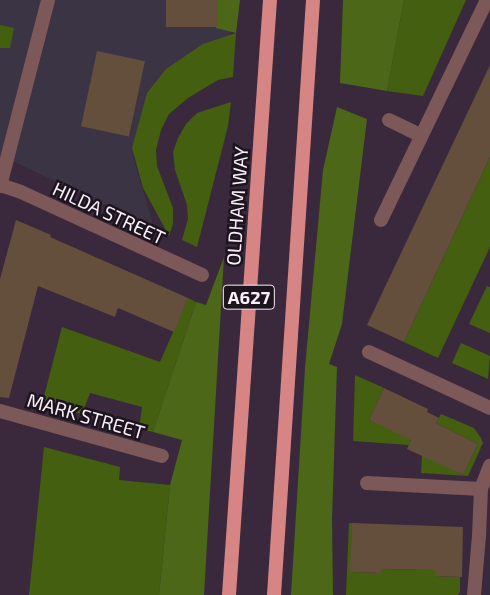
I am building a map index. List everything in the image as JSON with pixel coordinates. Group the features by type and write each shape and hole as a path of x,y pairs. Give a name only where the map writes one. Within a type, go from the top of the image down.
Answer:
{"highway":[{"name":"OLDHAM WAY","path":"229,595 270,0"},
{"name":"A627","path":"274,595 313,0"}],"street":[{"path":"0,186 48,0"},
{"path":"381,220 420,135 487,0"},
{"path":"389,120 420,135"},
{"name":"HILDA STREET","path":"0,186 21,192 202,275"},
{"path":"369,352 490,408"},
{"name":"MARK STREET","path":"0,411 162,456"},
{"path":"474,595 481,488 490,466"},
{"path":"367,483 481,488"}],"shaded area":[{"path":"0,0 229,0 230,51 140,124 132,153 154,228 0,155"}],"green space":[{"path":"217,0 240,0 236,33 216,28"},
{"path":"343,0 404,0 387,91 340,83"},
{"path":"404,0 466,0 423,96 387,91"},
{"path":"0,25 14,28 10,48 0,48"},
{"path":"236,33 233,77 218,80 188,98 169,114 161,130 156,150 157,166 173,208 173,224 169,236 143,188 132,148 147,93 166,69 203,44"},
{"path":"231,102 228,126 197,247 182,240 188,219 187,205 175,170 173,152 186,124 197,113"},
{"path":"337,107 367,119 342,324 329,364 337,367 332,520 333,595 291,595 305,368 323,170"},
{"path":"490,157 490,247 438,358 404,342"},
{"path":"224,257 204,595 159,595 170,485 182,440 153,432 196,302 206,305"},
{"path":"487,286 490,287 490,333 469,324"},
{"path":"188,298 196,302 153,432 139,429 142,407 90,393 82,414 42,404 62,327 160,362"},
{"path":"461,343 490,356 488,379 452,363"},
{"path":"355,375 384,388 369,420 411,439 409,445 353,441"},
{"path":"441,414 474,428 481,438 483,443 468,476 421,473 422,455 463,475 478,444 436,423"},
{"path":"44,447 120,467 119,480 170,485 159,595 29,595"},
{"path":"349,523 352,523 351,572 380,573 381,569 435,570 435,576 460,577 460,592 458,595 346,595"}],"building":[{"path":"166,0 217,0 217,27 166,27"},
{"path":"97,51 145,61 129,137 81,126"},
{"path":"490,65 490,157 404,342 367,325"},
{"path":"16,220 188,298 174,332 118,308 115,317 38,286 9,398 0,397 0,279"},
{"path":"384,388 428,409 427,412 439,418 436,423 478,444 463,475 407,449 411,440 369,420"},
{"path":"352,523 463,527 462,577 435,576 435,570 381,569 381,573 350,572"}]}
